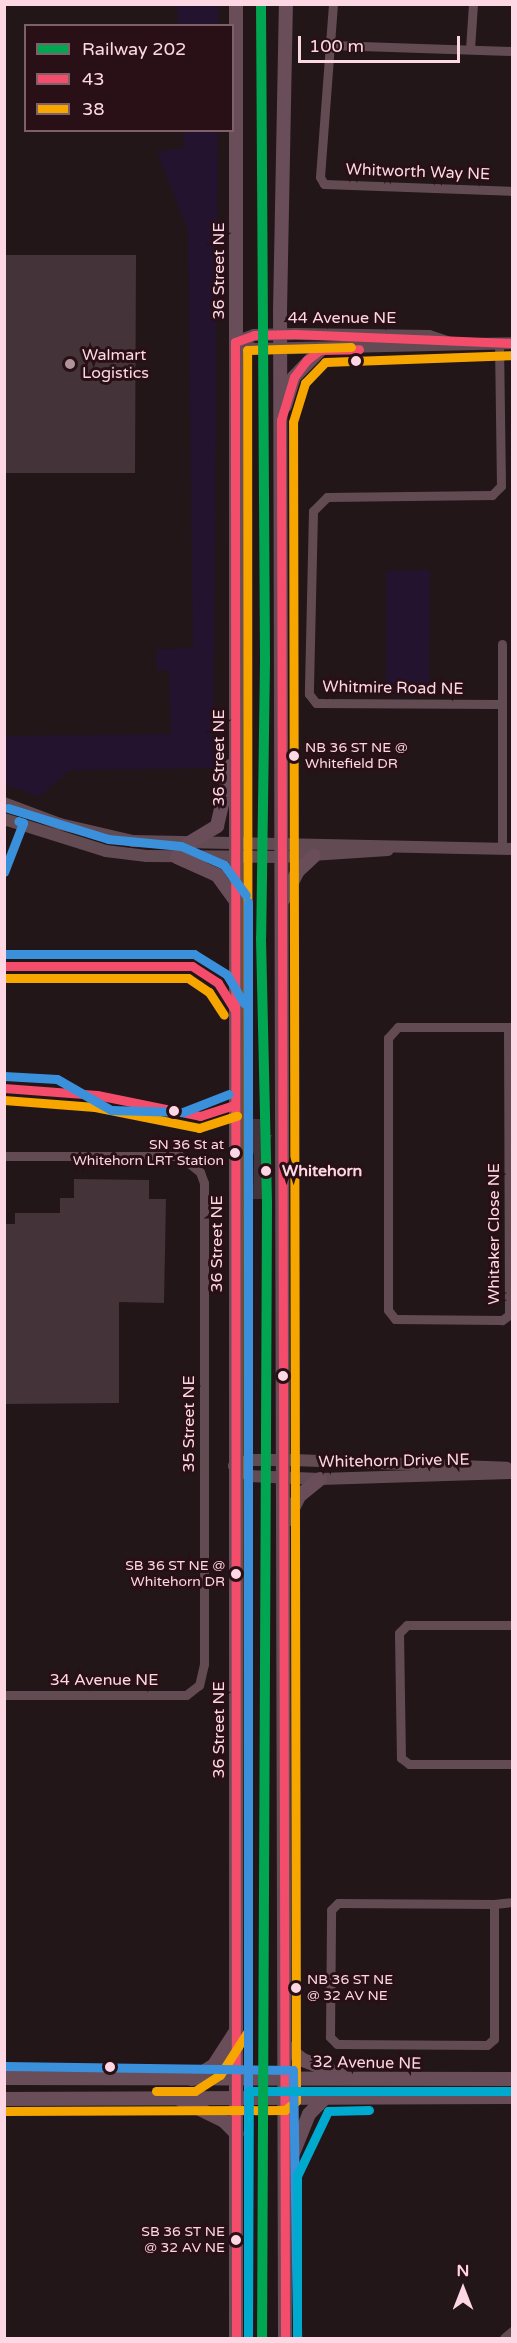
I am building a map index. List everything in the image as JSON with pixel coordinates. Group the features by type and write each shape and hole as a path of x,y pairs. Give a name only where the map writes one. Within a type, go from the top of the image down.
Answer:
{"main road":[{"name":"36 Street NE","path":"236,4 234,1466 236,2338"},
{"path":"285,2338 285,1478 280,334 286,4"},
{"path":"281,420 294,377 320,350"},
{"path":"189,843 217,826 236,753"},
{"path":"281,905 298,871 314,856"},
{"path":"177,857 217,875 236,902"},
{"path":"285,1525 299,1496 320,1479"},
{"path":"192,2079 214,2065 236,2030"},
{"path":"285,2046 303,2060 354,2079"},
{"name":"32 Avenue NE","path":"4,2078 513,2079"},
{"name":"32 Avenue NE","path":"4,2099 513,2097"},
{"path":"177,2098 224,2121 237,2134"},
{"path":"285,2173 309,2114 325,2098"}],"street":[{"name":"Whitworth Way NE","path":"333,4 320,177 324,184 513,191"},
{"path":"470,49 473,4"},
{"path":"331,45 513,51"},
{"name":"44 Avenue NE","path":"235,342 254,335 280,334 429,336 452,343"},
{"name":"44 Avenue NE","path":"235,342 254,349 320,350 431,348 452,343 513,343"},
{"name":"Whitmire Road NE","path":"499,343 501,486 492,495 327,497 313,511 309,694 316,703 500,704"},
{"path":"4,819 106,851 177,857 281,843 395,849 507,849 500,704 502,644"},
{"path":"4,803 104,836 189,843 281,857 395,849"},
{"name":"Whitaker Close NE","path":"398,1027 510,1027 509,1315 501,1320 395,1318 388,1310 388,1038 398,1027"},
{"name":"35 Street NE","path":"4,1156 180,1156 195,1165 204,1183 204,1664 199,1685"},
{"name":"Whitehorn Drive NE","path":"234,1466 249,1460 284,1460 513,1471"},
{"name":"Whitehorn Drive NE","path":"234,1466 250,1476 320,1479 513,1471"},
{"path":"513,1625 407,1625 399,1633 401,1758 409,1764 513,1764"},
{"name":"34 Avenue NE","path":"4,1695 186,1695 199,1685"},
{"path":"494,1904 494,2039 487,2045 337,2044 330,2037 331,1910 338,1903 494,1904 513,1902"},
{"path":"504,2338 513,2331"}],"shaded area":[{"path":"177,5 218,5 218,24 178,24"},
{"path":"183,132 218,132 213,768 70,770 39,797 5,784 5,736 171,734 169,671 157,670 157,650 193,647 188,230 157,152 184,148"},
{"path":"430,570 429,696 391,696 386,691 386,571"}],"building":[{"name":"Walmart Logistics","path":"4,255 136,255 135,473 4,473"},
{"name":"Whitehorn","path":"253,1119 265,1119 264,1135 272,1135 265,1155 265,1199 253,1199 254,1155 247,1135 253,1135"},
{"path":"74,1179 149,1180 149,1199 166,1199 164,1303 119,1302 119,1403 4,1404 4,1224 15,1224 15,1213 60,1213 60,1198 74,1198"}],"rail line":[{"name":"202","path":"261,4 265,662 261,938 267,1205 262,2338"}],"transit line":[{"name":"43","path":"236,2338 235,342 254,335 295,334 512,343"},
{"name":"38","path":"156,2091 195,2091 220,2075 248,2031 247,350 351,347"},
{"name":"43","path":"285,2338 281,420 294,377 307,360 320,350 359,349"},
{"name":"38","path":"4,2111 285,2110 296,2101 293,422 305,383 325,362 512,355"},
{"path":"8,808 108,839 181,846 224,865 246,895"},
{"path":"4,872 23,823 18,821"},
{"path":"248,902 248,2338"},
{"path":"4,954 194,954 227,975 244,1003"},
{"name":"43","path":"4,966 192,966 218,983 234,1009"},
{"name":"38","path":"4,978 188,978 209,992 224,1015"},
{"path":"4,1076 57,1079 111,1110 183,1112 229,1094"},
{"name":"43","path":"4,1088 97,1095 200,1116 233,1105"},
{"name":"38","path":"4,1100 95,1107 199,1128 237,1116"},
{"path":"4,2066 293,2070 297,2338"},
{"path":"248,2338 249,2091 512,2091"},
{"path":"297,2338 297,2176 328,2111 369,2110"}],"place":[{"name":"Walmart Logistics","path":"70,364"},
{"name":"NB 36 ST NE @ Whitefield DR","path":"294,756"},
{"name":"SN 36 St at Whitehorn LRT Station","path":"235,1153"},
{"name":"Whitehorn","path":"266,1171"},
{"name":"SB 36 ST NE @ Whitehorn DR","path":"236,1574"},
{"name":"NB 36 ST NE @ 32 AV NE","path":"296,1988"},
{"name":"SB 36 ST NE @ 32 AV NE","path":"236,2240"}]}
